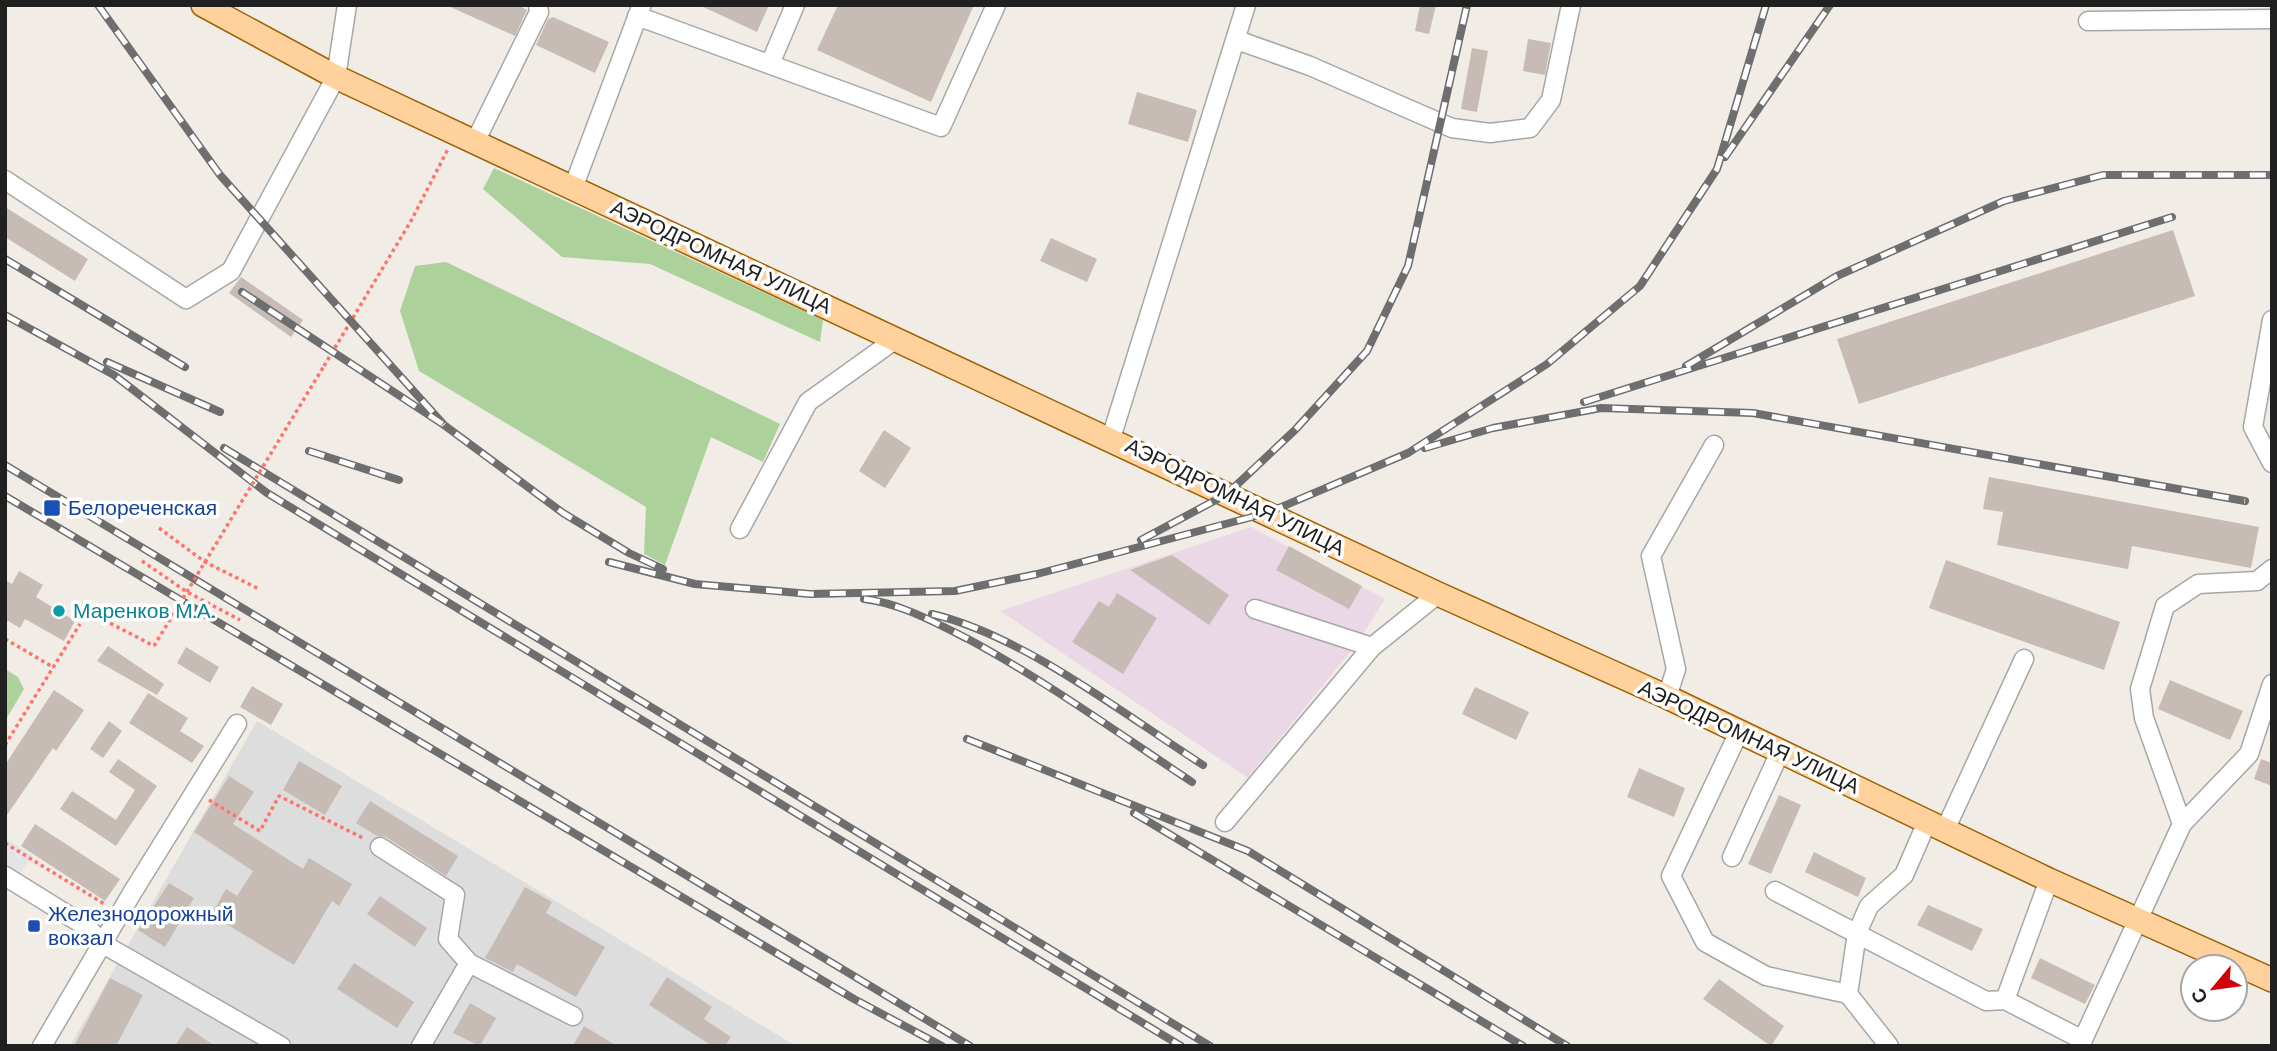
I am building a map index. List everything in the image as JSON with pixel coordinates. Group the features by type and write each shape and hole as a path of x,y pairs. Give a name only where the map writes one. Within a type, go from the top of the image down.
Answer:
{"main road":[{"name":"АЭРОДРОМНАЯ УЛИЦА","path":"203,5 336,77 1111,438 1438,594 1667,697 1738,734 2049,880 2272,980"}],"street":[{"path":"5,180 186,299 231,271 336,77 347,5"},
{"path":"465,137 539,12 538,5"},
{"path":"770,64 795,5"},
{"path":"573,188 639,10 770,64 941,127 996,5"},
{"path":"1111,438 1246,5"},
{"path":"1237,40 1310,66 1452,128 1490,133 1530,128 1551,100 1571,5"},
{"path":"2088,21 2272,19"},
{"path":"2272,320 2253,427 2272,463"},
{"path":"740,529 808,401 896,339"},
{"path":"1667,697 1676,669 1651,556 1714,445"},
{"path":"2182,824 2144,718 2140,689 2165,606 2198,584 2257,580 2272,569"},
{"path":"1225,822 1372,647 1438,594"},
{"path":"1255,609 1372,647"},
{"path":"1848,994 1857,933 1869,906 1904,875 1936,826 2024,659"},
{"path":"1775,891 1986,1001 2005,1000 2081,1042 2182,824 2249,754 2272,684"},
{"path":"42,1046 237,724"},
{"path":"1738,734 1671,876 1705,942 1766,976 1848,994 1889,1046"},
{"path":"1731,857 1780,752"},
{"path":"380,847 455,895 448,939 469,963 573,1016"},
{"path":"5,876 87,926 103,944 281,1046"},
{"path":"2005,1000 2049,880"},
{"path":"421,1046 469,963"}],"path":[{"path":"104,620 154,646 411,221 465,137"},
{"path":"159,528 205,562 259,589"},
{"path":"142,561 187,592 240,620"},
{"path":"5,745 80,624"},
{"path":"5,639 53,667"},
{"path":"195,791 260,831 279,796 380,847"},
{"path":"5,843 105,906 112,895"}],"shaded area":[{"path":"1251,527 1385,599 1358,642 1248,778 1000,611"},
{"path":"257,721 796,1046 70,1046"},
{"path":"5,838 32,855 18,877 5,869"}],"green space":[{"path":"494,168 823,320 820,342 650,264 562,257 483,189"},
{"path":"446,262 780,424 763,462 711,437 665,565 644,554 646,507 419,371 400,311 415,266"},
{"path":"5,669 18,677 24,689 5,721"}],"building":[{"path":"446,5 518,5 527,10 515,36"},
{"path":"699,5 769,5 757,32"},
{"path":"838,5 974,5 931,102 817,50"},
{"path":"1420,5 1436,5 1429,34 1415,31"},
{"path":"553,17 609,42 595,73 536,45 548,19"},
{"path":"1528,39 1551,43 1545,75 1523,71"},
{"path":"1472,48 1488,51 1477,112 1461,109"},
{"path":"1137,92 1197,110 1188,142 1128,124"},
{"path":"5,207 88,259 75,281 5,237"},
{"path":"2173,230 2195,296 1859,404 1837,339"},
{"path":"1051,238 1097,259 1087,282 1040,261"},
{"path":"241,277 303,320 291,337 229,293"},
{"path":"884,430 911,448 885,488 859,471"},
{"path":"1989,477 2259,527 2251,568 2132,546 2128,569 1997,545 2003,512 1983,509"},
{"path":"1289,546 1362,586 1349,609 1276,570"},
{"path":"1172,555 1229,595 1209,625 1130,570"},
{"path":"1946,560 2120,622 2104,670 1929,608"},
{"path":"19,571 43,585 36,597 75,621 64,641 25,619 20,628 5,619 5,580 12,584"},
{"path":"1117,593 1157,618 1123,674 1072,642 1099,601 1109,607"},
{"path":"108,646 164,684 157,695 97,661"},
{"path":"186,647 219,667 210,683 177,663"},
{"path":"2170,680 2243,711 2230,740 2158,709"},
{"path":"252,686 283,704 271,725 240,707"},
{"path":"1475,687 1529,712 1516,740 1462,714"},
{"path":"54,690 84,710 56,751 53,748 5,818 5,765"},
{"path":"148,693 188,718 180,731 204,746 192,763 129,723"},
{"path":"109,721 122,731 103,758 90,749"},
{"path":"118,759 157,786 116,846 60,809 72,791 116,820 135,790 109,772"},
{"path":"2261,759 2272,763 2272,786 2254,779"},
{"path":"299,761 342,786 325,815 283,790"},
{"path":"1639,768 1685,788 1674,817 1627,797"},
{"path":"229,776 254,792 233,824 303,869 309,858 352,884 339,906 332,901 294,965 211,915 226,889 237,896 253,871 194,832"},
{"path":"1779,795 1801,805 1771,874 1748,864"},
{"path":"370,801 458,856 446,876 386,837 377,836 356,823"},
{"path":"35,824 120,879 105,901 21,846"},
{"path":"1814,852 1866,878 1858,897 1805,872"},
{"path":"169,883 194,898 165,947 138,930"},
{"path":"525,887 552,902 546,913 605,947 576,997 517,964 513,972 485,958"},
{"path":"380,896 427,928 415,947 367,914"},
{"path":"1928,905 1983,929 1972,951 1917,925"},
{"path":"2040,958 2095,985 2085,1004 2031,978"},
{"path":"354,963 414,1002 397,1028 337,989"},
{"path":"667,977 712,1007 704,1019 731,1037 725,1046 712,1046 649,1005"},
{"path":"110,978 143,995 116,1046 74,1046"},
{"path":"1719,979 1784,1026 1771,1046 1703,999"},
{"path":"470,1003 496,1018 480,1046 453,1033"},
{"path":"584,1026 617,1046 573,1046"},
{"path":"187,1027 215,1046 175,1046"}],"railway":[{"path":"98,5 220,175 444,425"},
{"path":"1141,540 1227,494 1295,430 1367,351 1408,266 1467,5"},
{"path":"609,562 695,584 810,594 955,591 1037,574 1267,513 1408,453 1547,364 1640,286 1717,169 1766,5"},
{"path":"1725,157 1830,5"},
{"path":"1686,366 1837,276 2004,201 2103,175 2272,175"},
{"path":"1584,402 2172,217"},
{"path":"5,259 185,367"},
{"path":"242,292 444,425 563,513 629,553 663,569"},
{"path":"5,315 114,375 267,493 1181,1046"},
{"path":"107,362 220,412"},
{"path":"1425,448 1493,428 1601,408 1753,413 2245,501"},
{"path":"224,448 1210,1046"},
{"path":"309,451 399,480"},
{"path":"5,465 970,1046"},
{"path":"5,496 854,999 942,1046"},
{"path":"864,599 904,609 931,620 997,655 1192,782"},
{"path":"932,614 967,625 1037,658 1072,678 1203,765"},
{"path":"967,739 1248,851 1567,1046"},
{"path":"1134,813 1523,1046"}],"place":[{"name":"Белореченская","path":"52,508"},
{"name":"Маренков М.А.","path":"59,611"},
{"name":"Железнодорожный вокзал","path":"34,926"}]}
